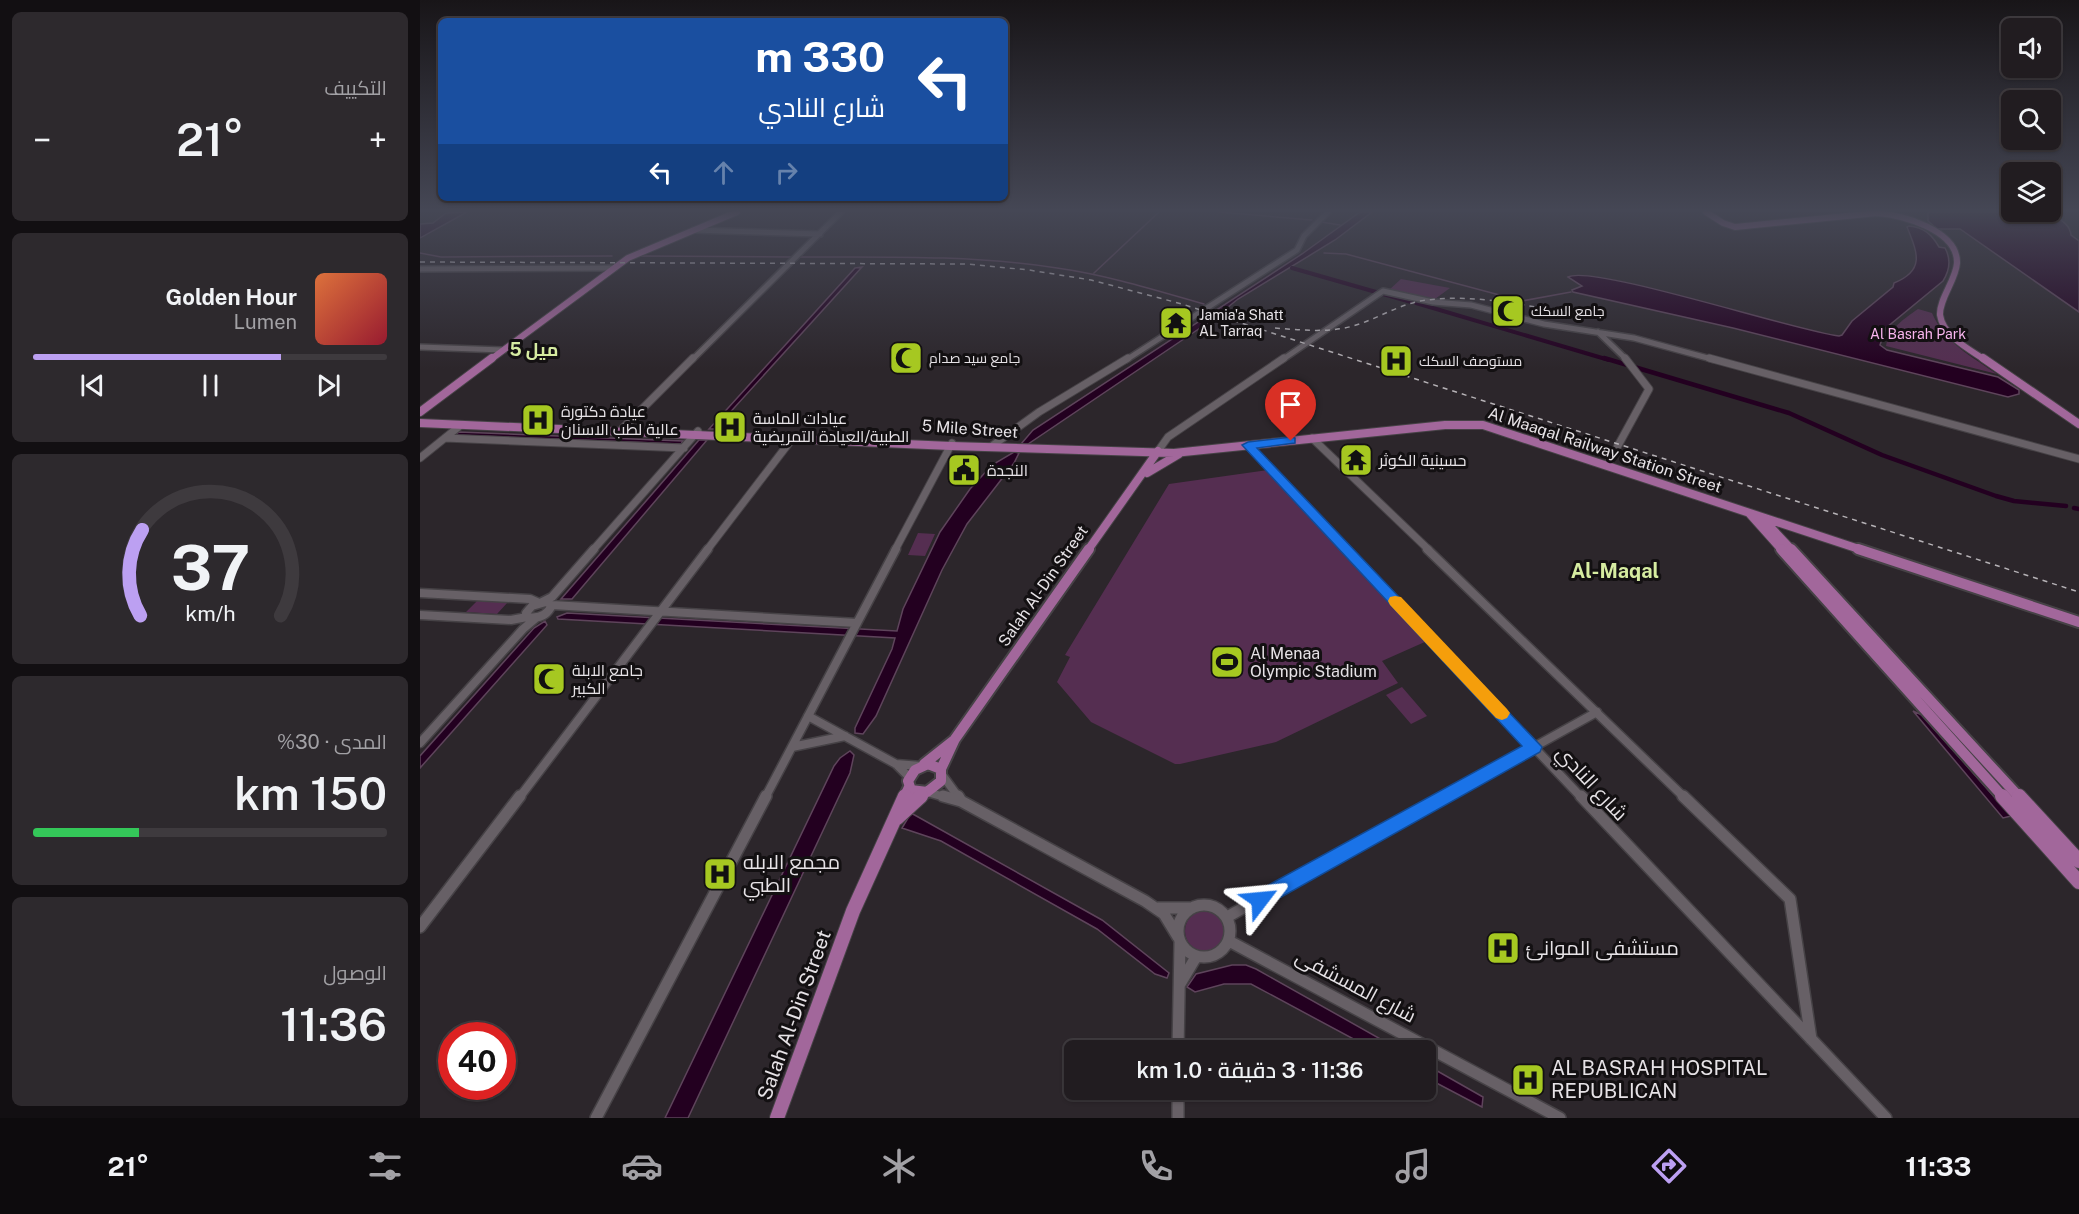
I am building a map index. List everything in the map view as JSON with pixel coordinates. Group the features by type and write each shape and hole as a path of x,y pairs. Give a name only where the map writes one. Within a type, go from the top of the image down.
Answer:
{"main road":[{"path":"423,419 503,350 620,264"},
{"path":"1957,264 1940,314 1947,330 1967,348 2079,424"},
{"path":"423,419 604,279 614,268"},
{"name":"5 Mile Street","path":"423,419 623,428 792,439 952,444"},
{"name":"5 Mile Street","path":"423,419 461,425 1158,452"},
{"name":"Al Maaqal Railway Station Street","path":"1158,452 1251,440 1467,421 1501,426 1806,532 2079,622"},
{"name":"Al Maaqal Railway Station Street","path":"1158,452 1188,451 1445,425 1483,425 2079,618"},
{"path":"1142,475 1166,460 1188,451"},
{"path":"1123,452 1140,460 1144,465 1142,475"},
{"name":"Salah Al-Din Street","path":"942,772 955,739 1158,452"},
{"path":"1757,515 1794,553 1855,632 2079,882"},
{"path":"1757,515 1815,580 1867,630 2079,861"},
{"path":"1794,553 1790,537 1806,532"},
{"path":"1855,632 1867,630"},
{"path":"1904,687 1916,685"},
{"name":"Salah Al-Din Street","path":"922,765 955,739"},
{"path":"1963,752 1976,750"},
{"path":"934,764 942,772 938,786 926,792 916,792 909,782 922,765 934,764"},
{"name":"Salah Al-Din Street","path":"777,1118 853,911 909,782"},
{"name":"Salah Al-Din Street","path":"890,826 926,792"},
{"path":"2025,822 2039,820"}],"street":[{"path":"623,428 790,264"},
{"path":"992,446 1039,412 1187,322 1274,264"},
{"path":"420,269 614,268"},
{"path":"1158,452 1168,437 1383,291 1433,302 1471,305 1544,324 1640,339 2079,459"},
{"path":"1598,332 1628,362 1649,391 1608,462"},
{"path":"420,347 503,350"},
{"path":"420,458 461,425"},
{"path":"420,742 531,618 547,604 697,433"},
{"path":"445,438 684,448"},
{"path":"1312,438 1790,900 1811,1040"},
{"path":"420,927 792,439"},
{"path":"596,1118 952,444"},
{"name":"شارع النادي","path":"1248,445 1886,1118"},
{"path":"420,593 530,599 562,607 857,623"},
{"path":"531,618 527,611 547,604"},
{"path":"420,615 511,621 531,618"},
{"path":"1227,918 1597,712"},
{"path":"808,716 896,764 909,782"},
{"path":"792,747 845,735"},
{"path":"896,764 922,765"},
{"path":"942,772 961,801"},
{"path":"926,792 961,801 1158,908 1169,921 1184,949 1196,957 1219,953 1229,941 1231,933 1227,918 1222,912 1209,905 1193,908 1158,908"},
{"path":"1178,1040 1181,920 1193,908"},
{"name":"شارع المسشفى","path":"1229,941 1560,1118"},
{"path":"1179,986 1196,957"},
{"path":"1178,1100 1178,1118"}],"green space":[{"path":"1401,279 1450,288 1435,299 1389,290"},
{"name":"Al Basrah Park","path":"1918,309 1932,313 1951,341 1997,374 1886,346 1894,329"},
{"path":"1268,470 1427,641 1382,661 1398,683 1276,742 1175,764 1091,722 1057,682 1070,657 1065,655 1169,484"},
{"path":"918,533 935,534 925,556 908,555"},
{"path":"477,601 508,602 497,614 466,612"},
{"path":"1402,687 1427,716 1411,724 1386,695"},
{"path":"1205,911 1219,917 1225,931 1219,945 1205,951 1191,945 1185,931 1191,917"}],"shaded area":[{"path":"1286,264 1295,264 1238,299 1212,320 1028,444 1021,444 1033,430"},
{"path":"1915,264 1949,264 1943,281 1886,328 1880,345 1887,350 1998,377 2019,390 2019,394 2008,397 1733,328 1573,292 1572,290 1582,286 1568,277 1585,276 1614,280 1839,336 1852,321 1893,287 1894,283 1911,272"},
{"path":"2010,264 2079,264 2079,312"},
{"path":"862,267 715,429 709,429 855,268"},
{"path":"459,432 683,441 681,444 454,435"},
{"path":"699,440 707,440 572,599 561,599"},
{"path":"1014,452 1019,453 1014,463 967,524 942,570 876,716 863,734 855,733 855,728 895,638 558,619 557,617 567,613 897,631 903,609 940,532 970,489 992,465"},
{"path":"545,621 547,625 420,768 420,756 534,628"},
{"path":"1913,711 1922,715 2011,816 2003,818"},
{"path":"850,751 854,755 850,773 688,1118 665,1118 834,766"},
{"path":"911,813 1102,920 1169,973 1167,978 1155,974 1097,929 941,841 902,828"},
{"path":"1232,965 1246,965 1382,1040 1355,1040 1251,984 1224,984 1195,992 1187,987 1196,974"},
{"path":"1436,1070 1483,1097 1482,1107 1436,1083"}],"waterway":[{"path":"1026,264 1131,283 1204,304"},
{"path":"1094,273 1103,264"},
{"path":"1384,264 1522,301 1571,292"},
{"path":"1292,268 1411,302"},
{"path":"1416,303 1609,360"},
{"path":"1604,358 1789,413 1882,455 1996,496 2014,501 2066,506"},
{"path":"2074,508 2079,509"}],"railway":[{"path":"969,264 1029,270 1091,280 1182,304 2079,592"},
{"path":"1275,328 1334,330 1362,323 1408,304 1427,300 1463,298 1498,301 1569,313"}],"slow traffic":[{"path":"1395,601 1502,713"}],"place":[{"name":"جامع السكك","path":"1508,311"},
{"name":"Jamia'a Shatt AL Tarraq","path":"1176,323"},
{"name":"جامع سيد صدام","path":"906,358"},
{"name":"مستوصف السكك","path":"1396,361"},
{"name":"عيادة دكتورة عالية لطب الاسنان","path":"538,420"},
{"name":"عيادات الماسة الطبية/العيادة التمريضية","path":"730,427"},
{"name":"حسينية الكوثر","path":"1356,460"},
{"name":"النجدة","path":"964,470"},
{"name":"Al Menaa Olympic Stadium","path":"1227,662"},
{"name":"جامع الابلة الكبير","path":"549,679"},
{"name":"مجمع الابله الطبي","path":"720,874"},
{"name":"مستشفى الموانئ","path":"1503,948"},
{"name":"AL BASRAH HOSPITAL REPUBLICAN","path":"1528,1080"}],"district":[{"name":"5 ميل","path":"534,349"},
{"name":"Al-Maqal","path":"1615,571"}],"route":[{"path":"1260,900 1534,747 1248,445 1291,441"}]}
